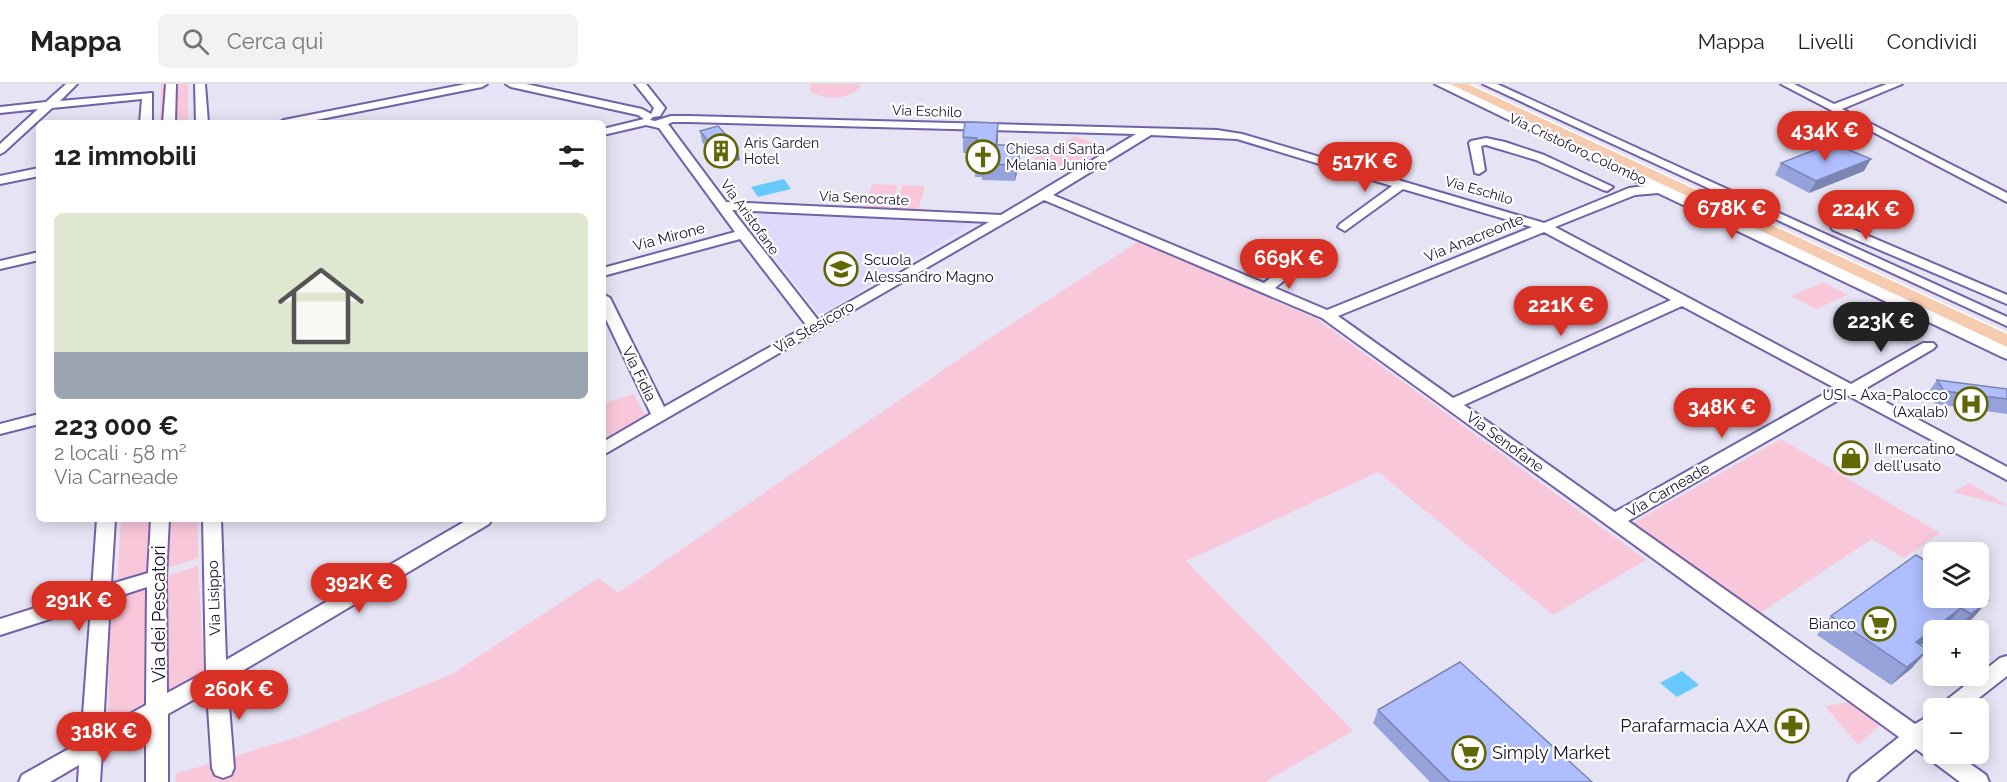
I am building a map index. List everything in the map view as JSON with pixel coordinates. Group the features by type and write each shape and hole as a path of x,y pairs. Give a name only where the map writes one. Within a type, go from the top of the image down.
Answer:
{"main road":[{"name":"Via Cristoforo Colombo","path":"1457,84 1933,303 2007,333"},
{"name":"Via Cristoforo Colombo","path":"1470,84 1933,303 2007,341"}],"street":[{"path":"0,150 72,84"},
{"path":"169,120 171,84"},
{"path":"200,84 202,120"},
{"path":"299,120 482,84"},
{"name":"Via Eschilo","path":"511,84 642,112 657,119 1231,134 1545,227 2007,474"},
{"name":"Via Aristofane","path":"640,84 660,108 657,119 815,326"},
{"name":"Via Cristoforo Colombo","path":"1440,84 1635,184 1662,189 2007,354"},
{"name":"Via Cristoforo Colombo","path":"1488,84 2007,322"},
{"path":"1786,84 2007,198"},
{"path":"1834,108 1897,84"},
{"path":"0,110 148,95 146,120"},
{"path":"606,131 657,119"},
{"name":"Via Stesicoro","path":"606,447 1002,220 1150,131"},
{"path":"1479,171 1475,142 1491,142 1522,152 1607,187"},
{"path":"0,180 36,173"},
{"path":"1345,226 1402,184"},
{"name":"Via Anacreonte","path":"1327,315 1545,227 1635,184"},
{"name":"Via Senofane","path":"1043,195 1327,315 1923,742"},
{"name":"Via Senocrate","path":"725,206 1002,220"},
{"path":"1838,226 2007,300"},
{"name":"Via Mirone","path":"606,271 743,234"},
{"path":"0,265 36,257"},
{"path":"1265,288 1292,267"},
{"path":"1917,282 1959,332"},
{"path":"1453,404 1684,300"},
{"name":"Via Fidia","path":"606,304 660,416"},
{"name":"Via Carneade","path":"1614,521 1928,346"},
{"path":"0,429 36,420"},
{"path":"89,782 106,522"},
{"name":"Via dei Pescatori","path":"157,782 157,577 160,522"},
{"name":"Via Lisippo","path":"212,522 216,676"},
{"path":"30,782 216,676 475,522"},
{"path":"0,627 157,577"},
{"path":"1964,698 2007,664"},
{"path":"216,676 223,768"},
{"path":"1859,782 1923,731"},
{"path":"1953,764 1978,782"}],"shaded area":[{"path":"161,84 188,84 188,120 160,120"},
{"path":"811,84 859,84 860,87 849,95 829,98 810,91"},
{"path":"1075,136 1107,148 1065,172 1033,159"},
{"path":"873,184 898,185 889,209 864,208"},
{"path":"902,185 925,186 918,211 895,210"},
{"name":"Scuola Alessandro Magno","path":"741,211 975,223 976,223 819,315"},
{"path":"1139,241 1317,319 1646,560 1553,615 1378,472 1186,561 1353,731 1265,782 176,782 175,774 298,737 452,674 598,578 618,593 987,340"},
{"path":"1823,282 1848,295 1816,309 1791,296"},
{"path":"634,394 645,415 607,437 606,403"},
{"path":"1781,439 1940,533 1927,542 1923,542 1923,545 1904,558 1872,539 1760,613 1633,523"},
{"path":"1969,483 2007,505 2007,506 1953,492"},
{"path":"121,522 198,522 198,558 117,584"},
{"path":"198,566 204,671 108,723 111,595"},
{"path":"1850,702 1880,724 1858,745 1825,706"}],"water":[{"path":"784,179 791,189 758,197 751,187"},
{"path":"1682,671 1699,685 1677,697 1660,683"}],"building":[{"path":"965,122 998,123 996,145 1020,145 1015,165 982,164 982,161 974,161 977,138 963,137"},
{"path":"718,126 738,148 717,152 700,131"},
{"path":"1832,143 1871,159 1816,181 1781,163"},
{"path":"1937,380 2007,389 2007,399 1944,391"},
{"path":"1916,555 1923,559 1923,608 1961,608 1945,620 1923,620 1923,637 1916,642 1923,647 1923,654 1907,667 1831,616"},
{"path":"1961,608 1979,608 1971,614"},
{"name":"Simply Market","path":"1460,662 1592,782 1450,782 1378,710"}],"place":[{"name":"Aris Garden Hotel","path":"721,151"},
{"name":"Chiesa di Santa Melania Juniore","path":"983,157"},
{"name":"Scuola Alessandro Magno","path":"841,269"},
{"name":"USI - Axa-Palocco (Axalab)","path":"1971,404"},
{"name":"Il mercatino dell'usato","path":"1851,458"},
{"name":"Bianco","path":"1879,624"},
{"name":"Parafarmacia AXA","path":"1792,726"},
{"name":"Simply Market","path":"1469,753"}]}
